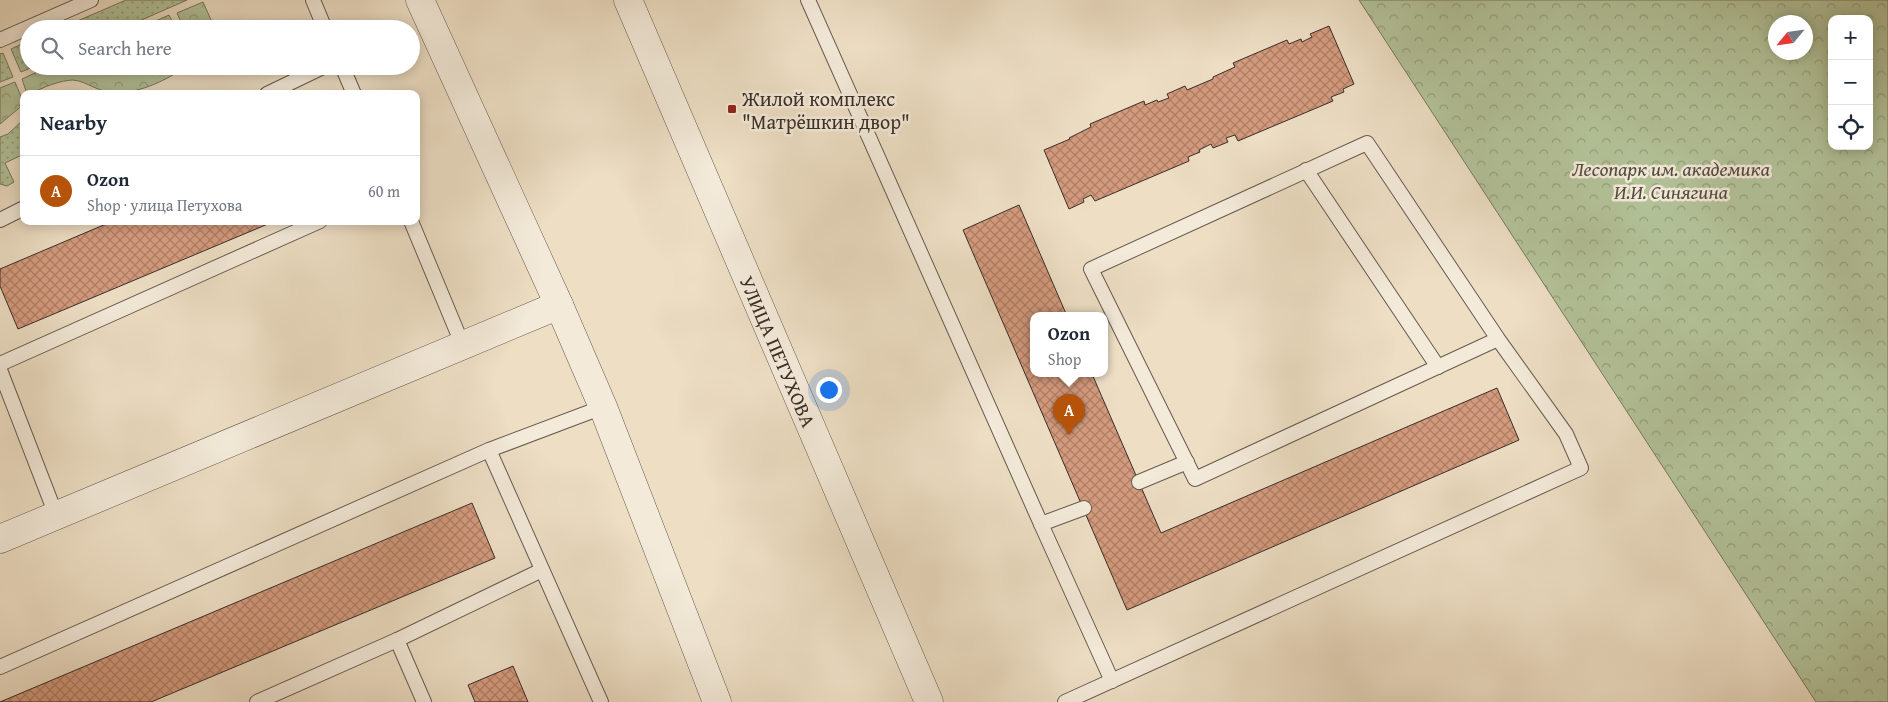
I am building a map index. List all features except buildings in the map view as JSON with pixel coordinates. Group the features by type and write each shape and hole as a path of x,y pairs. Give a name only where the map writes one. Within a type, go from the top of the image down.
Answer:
{"street":[{"path":"420,0 559,305 603,407 717,702"},
{"name":"УЛИЦА ПЕТУХОВА","path":"628,0 929,702"},
{"path":"0,539 559,305"}],"lane":[{"path":"42,20 91,0"},
{"path":"313,0 322,20"},
{"path":"808,0 1112,680"},
{"path":"1,37 20,29"},
{"path":"275,90 306,75"},
{"path":"346,75 352,90"},
{"path":"1066,702 1582,468 1566,434 1498,339 1367,143 1090,270 1195,479 1498,339"},
{"path":"1306,170 1438,366"},
{"path":"0,220 20,210"},
{"path":"0,364 311,225"},
{"path":"413,225 463,346"},
{"path":"0,370 56,515"},
{"path":"0,667 490,450 603,407"},
{"path":"490,450 601,702"},
{"path":"1139,482 1187,462"},
{"path":"1042,524 1084,508"},
{"path":"257,702 397,640 542,570"},
{"path":"397,640 424,702"}],"green space":[{"path":"126,0 187,0 141,20 80,20"},
{"name":"Лесопарк им. академика И.И. Синягина","path":"1359,0 1888,0 1888,702 1816,702"},
{"path":"203,2 211,20 180,20 177,13"},
{"path":"169,15 172,20 158,20"},
{"path":"20,45 20,70 11,49"},
{"path":"3,53 13,77 0,82 0,54"},
{"path":"31,75 172,75 136,90 100,90 73,80 52,84 39,90 26,90 22,79"},
{"path":"15,82 20,94 20,107 0,124 0,88"},
{"path":"20,123 20,156 5,163 14,182 7,186 0,184 0,137 8,134"}],"place":[{"name":"Жилой комплекс \"Матрёшкин двор\"","path":"732,109"},
{"name":"Ozon","path":"1069,435"}]}
